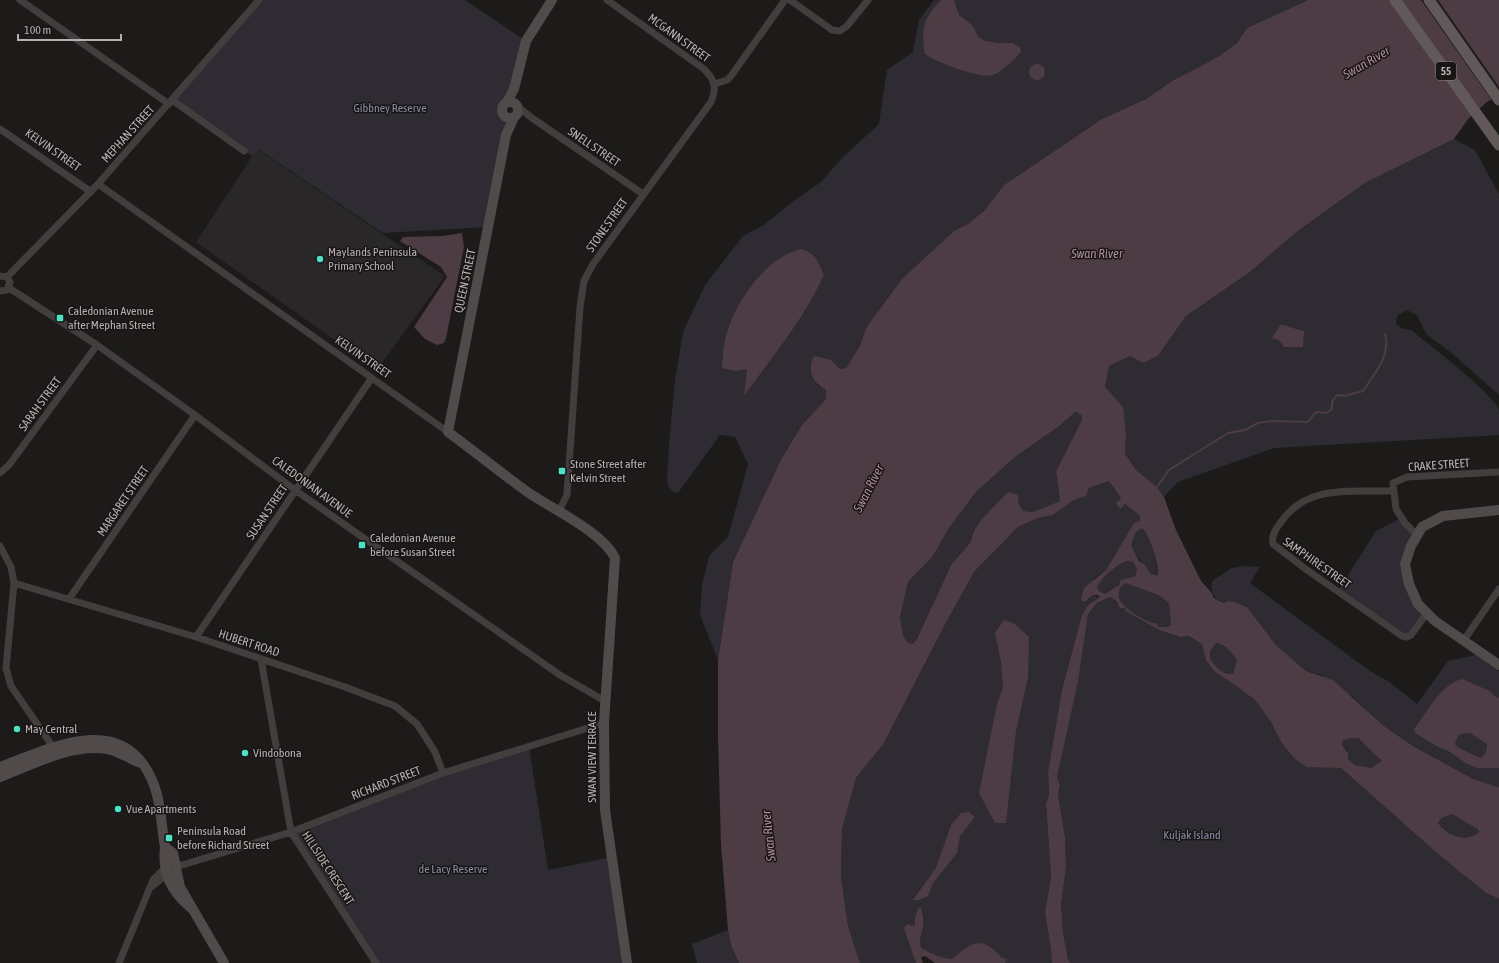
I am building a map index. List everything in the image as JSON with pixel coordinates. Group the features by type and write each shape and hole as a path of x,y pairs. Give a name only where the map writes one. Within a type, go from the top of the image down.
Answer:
{"main road":[{"name":"55","path":"1395,0 1498,144"},
{"name":"55","path":"1430,0 1499,100"}],"street":[{"path":"20,0 244,151"},
{"path":"249,0 258,2"},
{"name":"QUEEN STREET","path":"448,432 512,110 514,88 526,40 552,0"},
{"name":"MCGANN STREET","path":"607,0 704,69 711,77 714,84"},
{"path":"714,84 726,80 732,76 785,0"},
{"path":"790,0 832,30 840,31 847,26 868,0"},
{"name":"MEPHAN STREET","path":"3,277 91,192 258,2"},
{"name":"STONE STREET","path":"559,511 567,495 580,307 584,281 593,264 711,102 715,93 714,84"},
{"name":"SNELL STREET","path":"512,110 532,118 643,194"},
{"name":"KELVIN STREET","path":"0,129 91,192"},
{"name":"KELVIN STREET","path":"98,184 371,379 448,432 527,491 559,511 607,545 612,551"},
{"path":"0,291 4,291 8,288 10,282 3,277"},
{"name":"CALEDONIAN AVENUE","path":"8,288 97,346 195,415 295,490 560,675 605,701"},
{"name":"SARAH STREET","path":"0,473 9,465 97,346"},
{"name":"SUSAN STREET","path":"196,637 371,379"},
{"name":"MARGARET STREET","path":"70,599 195,415"},
{"name":"CRAKE STREET","path":"1394,491 1393,483 1407,477 1499,472"},
{"path":"1394,491 1396,509 1405,523 1417,535"},
{"name":"SAMPHIRE STREET","path":"1394,491 1326,494 1305,500 1289,511 1273,534 1273,544 1306,570 1402,636 1407,637 1411,634 1427,613"},
{"path":"1499,510 1443,516 1422,527 1411,546 1405,564 1409,584 1418,604 1427,613 1499,665"},
{"path":"0,546 11,567 14,583 3,669 11,686 55,751"},
{"name":"SWAN VIEW TERRACE","path":"612,551 615,563 604,723 604,810 626,963"},
{"name":"HUBERT ROAD","path":"14,583 196,637 345,687 395,706 417,724 435,752 443,773"},
{"path":"1464,640 1499,589"},
{"name":"HILLSIDE CRESCENT","path":"261,659 291,832 376,963"},
{"name":"RICHARD STREET","path":"170,870 291,832 443,773 604,723"},
{"path":"0,767 55,751 69,751 87,744 116,751 141,763 152,779 165,847 173,853 170,870 150,888 119,963"},
{"path":"0,777 55,751"},
{"path":"170,870 224,963"}],"shaded area":[{"name":"Maylands Peninsula Primary School","path":"257,149 445,276 377,370 196,242"}],"green space":[{"name":"Gibbney Reserve","path":"259,0 465,0 526,41 512,102 499,106 505,116 506,135 489,227 383,233 258,149 253,156 244,151 172,100"},
{"path":"934,0 1308,0 1247,28 1237,43 1216,58 1172,81 1146,99 1102,119 1004,185 986,210 968,224 954,231 866,328 860,346 846,368 840,369 831,360 817,385 826,390 826,399 802,425 733,562 718,660 700,615 702,585 709,556 728,537 748,464 735,437 720,435 678,493 672,492 667,483 675,380 683,332 705,285 743,236 764,225 792,202 821,182 844,156 879,124 887,70 913,52 919,20"},
{"path":"1454,139 1475,150 1499,194 1499,395 1453,354 1426,334 1417,315 1407,310 1397,316 1396,324 1403,329 1411,330 1459,369 1485,393 1499,410 1499,435 1274,448 1178,482 1164,497 1157,487 1136,470 1125,452 1126,434 1105,387 1108,366 1130,356 1143,363 1158,356 1186,316 1250,272 1299,230 1365,183"},
{"path":"1077,412 1082,416 1082,420 1056,471 1060,501 1033,512 1023,511 1018,502 974,531 970,543 951,565 917,639 913,644 907,642 903,635 900,617 908,582 933,556 949,528 976,492 1015,457"},
{"path":"1109,481 1121,498 1116,503 1125,504 1140,516 1140,521 1134,523 1106,570 1093,579 1088,600 1093,595 1100,597 1087,606 1082,615 1062,689 1048,772 1049,795 1046,804 1051,877 1045,912 1052,963 1005,963 1008,959 1002,958 995,950 983,943 977,943 965,948 952,959 939,957 921,949 924,918 921,908 918,908 915,918 915,925 913,926 913,951 916,963 860,963 848,926 841,876 842,829 856,778 884,743 941,632 974,572 1018,527 1038,518 1053,515 1074,500 1086,496 1089,488"},
{"path":"1401,518 1417,535 1405,564 1427,613 1407,637 1338,591 1376,531"},
{"path":"1142,527 1148,536 1154,551 1157,566 1156,575 1151,574 1131,545 1136,532"},
{"path":"1127,561 1133,562 1137,570 1135,576 1123,579 1120,584 1105,594 1099,591 1097,587 1106,575 1118,565"},
{"path":"1245,566 1260,567 1250,583 1370,671 1388,681 1417,704 1448,661 1476,655 1499,671 1499,787 1473,779 1413,746 1384,726 1353,697 1321,675 1306,671 1276,645 1247,607 1235,602 1228,601 1223,603 1216,599 1212,592 1212,581 1232,568"},
{"path":"1125,583 1158,595 1169,603 1172,625 1168,627 1159,627 1156,623 1141,618 1126,608 1122,604 1119,595 1120,587"},
{"name":"Kuljak Island","path":"1110,597 1127,611 1159,630 1179,637 1189,636 1202,644 1206,661 1216,673 1255,700 1271,722 1281,742 1325,767 1341,768 1438,854 1486,893 1499,899 1499,963 1071,963 1068,960 1063,932 1061,905 1066,867 1065,837 1058,794 1060,785 1057,777 1088,614 1097,603"},
{"path":"1215,643 1226,647 1238,661 1233,674 1222,672 1210,658 1210,651"},
{"path":"1351,738 1358,738 1383,761 1371,768 1355,765 1348,759 1347,750 1341,745 1342,741"},
{"name":"de Lacy Reserve","path":"529,746 548,870 607,858 622,963 376,963 291,832 443,773"},
{"path":"1452,814 1479,830 1479,832 1474,836 1463,838 1447,831 1438,823 1442,818"},
{"path":"728,930 731,945 739,963 697,963 692,944"}],"water":[{"path":"941,0 954,0 959,15 973,26 978,37 985,41 1012,43 1020,47 1021,51 1000,71 993,75 987,76 958,69 925,54 923,37 925,24 930,13"},
{"name":"Swan River","path":"1308,0 1499,0 1499,98 1488,101 1468,119 1454,139 1365,183 1299,230 1250,272 1186,316 1158,356 1143,363 1130,356 1109,366 1105,387 1123,407 1126,434 1125,453 1136,470 1157,487 1164,497 1176,530 1201,581 1211,592 1214,598 1223,603 1228,601 1235,602 1247,607 1276,645 1306,671 1333,680 1384,726 1413,746 1473,779 1499,787 1499,899 1486,893 1438,854 1341,768 1307,767 1295,759 1281,742 1271,722 1255,700 1216,673 1206,661 1202,644 1189,636 1180,637 1159,630 1126,611 1124,608 1120,608 1117,602 1110,597 1097,603 1088,614 1078,681 1057,777 1060,785 1058,794 1065,837 1066,867 1061,905 1063,932 1068,960 1071,963 1052,963 1045,912 1051,877 1046,804 1049,795 1048,772 1062,689 1082,615 1087,606 1100,597 1098,595 1093,595 1084,602 1081,600 1084,588 1106,570 1134,523 1140,521 1140,516 1125,504 1120,509 1116,503 1121,498 1109,481 1089,488 1086,496 1074,500 1053,515 1038,518 1018,527 974,572 941,632 884,743 856,778 842,829 841,876 848,926 860,963 739,963 731,945 728,930 721,844 718,737 718,660 733,562 781,460 802,425 826,399 826,390 817,383 812,375 811,366 814,356 831,360 840,369 846,368 860,346 866,328 902,279 954,231 968,224 985,210 1004,185 1102,119 1146,99 1172,81 1216,58 1237,43 1247,28","holes":["1077,412 1082,416 1082,420 1056,471 1060,501 1033,512 1023,511 1018,502 1018,495 1008,492 981,520 974,531 970,543 951,565 917,639 913,644 907,642 903,635 900,617 908,582 933,556 949,528 976,492 1015,457 1058,427","1142,528 1145,531 1154,551 1158,571 1157,575 1151,574 1144,564 1139,561 1131,545 1136,532","1127,561 1133,562 1137,570 1135,576 1120,580 1120,584 1105,594 1099,591 1097,587 1106,575 1118,565","1125,583 1158,595 1169,603 1171,625 1167,627 1159,627 1156,623 1147,621 1136,615 1122,604 1119,596 1120,588","1216,643 1226,647 1237,661 1233,674 1222,671 1210,658 1210,651","1351,738 1358,738 1382,761 1371,768 1355,765 1348,759 1348,753 1342,745 1342,741","1452,814 1479,830 1479,832 1474,836 1463,838 1446,831 1438,823 1442,818"]},
{"path":"1037,64 1043,66 1045,72 1043,78 1037,80 1031,78 1029,72 1031,66"},
{"path":"462,233 464,247 446,338 444,343 437,345 425,339 414,327 447,277 441,267 400,241 403,237 442,236"},
{"path":"801,249 813,256 818,262 824,275 807,307 744,396 747,369 735,371 722,368 724,343 729,326 743,298 752,284 763,272 788,254"},
{"path":"1280,325 1304,331 1303,347 1284,347 1280,341 1272,338"},
{"path":"1004,620 1015,624 1029,637 1028,677 1016,731 1006,823 995,823 979,793 997,704 1003,688 1001,662 995,633"},
{"path":"1462,679 1490,691 1494,696 1499,698 1499,768 1477,768 1467,764 1447,750 1438,747 1415,733 1414,729 1435,700 1454,682","holes":["1464,733 1470,733 1487,744 1486,752 1480,758 1457,747 1455,743 1458,736"]},
{"path":"969,812 975,817 960,836 957,853 933,883 928,896 919,900 913,900 936,868 951,825 961,813"},
{"path":"918,908 921,908 924,920 920,943 921,948 935,955 952,959 965,948 977,943 983,943 995,950 1002,958 1008,959 1005,963 935,963 925,956 921,957 923,963 916,963 904,928 907,924 913,926 915,925 915,918"}],"pier":[{"path":"1421,0 1438,0 1499,87 1499,100 1493,102"}],"waterway":[{"path":"1157,487 1169,470 1228,433 1245,430 1258,423 1272,421 1308,422 1316,412 1327,413 1332,409 1332,402 1337,395 1344,396 1363,391 1384,357 1386,350 1385,334"}],"place":[{"name":"Maylands Peninsula Primary School","path":"320,259"},
{"name":"Caledonian Avenue after Mephan Street","path":"60,318"},
{"name":"Stone Street after Kelvin Street","path":"562,471"},
{"name":"Caledonian Avenue before Susan Street","path":"362,545"},
{"name":"May Central","path":"17,729"},
{"name":"Vindobona","path":"245,753"},
{"name":"Vue Apartments","path":"118,809"},
{"name":"Peninsula Road before Richard Street","path":"169,838"}]}
